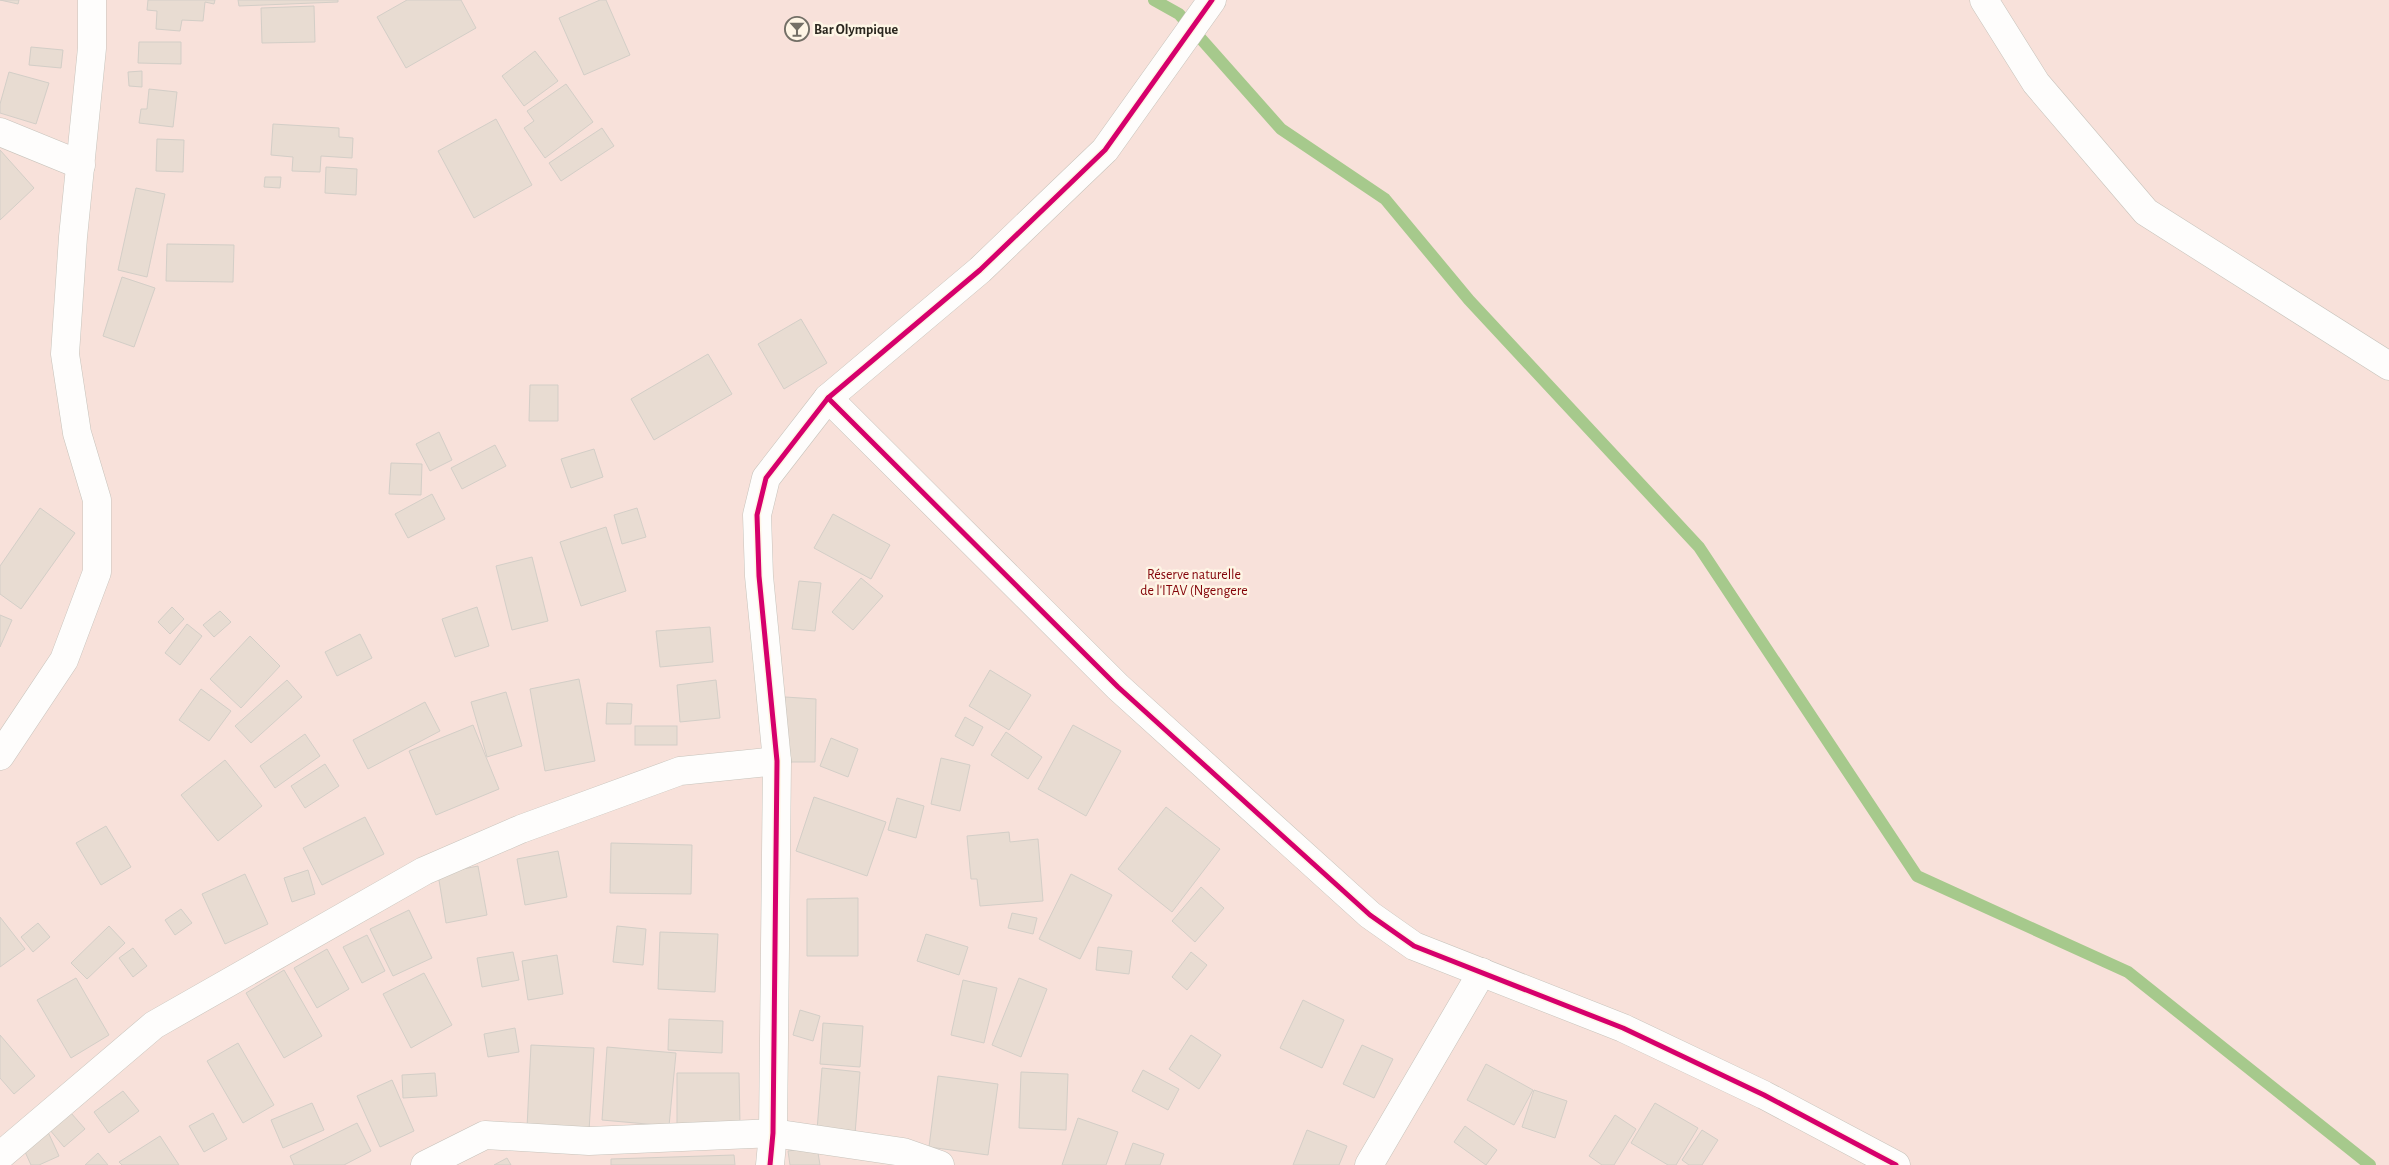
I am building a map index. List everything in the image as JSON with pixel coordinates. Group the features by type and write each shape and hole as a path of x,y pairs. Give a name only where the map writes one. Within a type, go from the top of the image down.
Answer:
{"street":[{"path":"0,756 64,660 97,572 97,500 77,433 66,354 73,237 92,48 92,0"},
{"path":"770,1165 777,761 759,576 757,515 766,478 828,398 980,270 1105,150 1212,0"},
{"path":"1984,0 2036,83 2146,212 2389,366"},
{"path":"0,132 81,165"},
{"path":"828,398 1118,687 1363,909 1414,946 1632,1032 1764,1095 1896,1165"},
{"path":"0,1156 154,1025 424,871 521,829 680,771 777,761"},
{"path":"1369,1165 1482,972"},
{"path":"425,1165 485,1136 589,1141 772,1133 903,1152 940,1165"}],"green space":[{"name":"Réserve naturelle de l'ITAV (Ngengere","path":"0,0 2389,0 2389,1165 0,1165"}],"building":[{"path":"0,0 19,0 18,4"},
{"path":"148,0 215,0 214,4 205,2 203,21 182,20 180,31 156,29 157,11 147,10"},
{"path":"238,0 338,0 338,2 239,6"},
{"path":"407,0 461,0 476,28 406,68 377,17"},
{"path":"600,0 606,0 630,55 584,75 559,18"},
{"path":"314,6 315,42 262,43 261,8"},
{"path":"139,42 181,42 181,64 138,63"},
{"path":"31,47 63,50 61,68 29,65"},
{"path":"535,51 558,81 524,106 502,76"},
{"path":"142,71 142,87 129,86 128,72"},
{"path":"9,72 49,83 36,124 0,113 0,104"},
{"path":"566,84 593,122 545,158 524,128 534,121 527,111"},
{"path":"149,89 177,92 173,127 139,123 141,109 147,109"},
{"path":"496,119 532,185 474,218 438,151"},
{"path":"273,124 339,128 339,137 353,138 352,158 321,156 320,172 292,171 293,157 271,155"},
{"path":"602,128 614,146 561,181 549,163"},
{"path":"157,139 184,140 183,172 156,171"},
{"path":"0,150 34,188 0,220"},
{"path":"326,167 357,169 356,195 325,193"},
{"path":"265,177 281,177 280,188 264,187"},
{"path":"136,188 165,194 147,277 118,270"},
{"path":"167,244 234,245 233,282 166,281"},
{"path":"122,277 155,288 134,347 103,336"},
{"path":"801,319 827,363 784,389 758,344"},
{"path":"708,354 732,394 654,440 631,399"},
{"path":"530,385 558,385 558,421 529,421"},
{"path":"439,432 452,460 430,471 416,444"},
{"path":"495,445 506,466 462,489 451,468"},
{"path":"594,449 603,477 571,488 561,459"},
{"path":"391,463 422,464 421,495 389,494"},
{"path":"432,494 445,519 408,538 395,514"},
{"path":"40,508 75,533 21,609 0,594 0,566"},
{"path":"637,508 646,537 622,544 614,515"},
{"path":"833,514 890,545 871,579 814,548"},
{"path":"606,527 626,591 581,606 560,542"},
{"path":"532,557 548,621 512,630 496,566"},
{"path":"861,578 883,596 853,630 832,612"},
{"path":"799,581 821,583 815,631 792,629"},
{"path":"172,607 184,619 170,634 158,622"},
{"path":"477,607 489,646 455,657 442,619"},
{"path":"220,611 231,622 214,637 203,625"},
{"path":"0,615 12,620 0,647"},
{"path":"187,624 202,636 180,665 165,653"},
{"path":"710,627 713,662 660,667 656,631"},
{"path":"360,634 372,658 337,676 325,652"},
{"path":"250,636 280,666 241,708 210,679"},
{"path":"990,670 1031,695 1009,730 969,706"},
{"path":"579,679 595,761 545,771 530,689"},
{"path":"287,680 302,697 251,743 235,726"},
{"path":"716,680 720,718 680,722 677,685"},
{"path":"201,689 231,711 209,741 179,720"},
{"path":"506,692 522,746 487,757 471,702"},
{"path":"785,697 816,699 815,762 783,762"},
{"path":"425,702 440,731 368,769 353,740"},
{"path":"607,703 632,704 631,724 606,724"},
{"path":"965,717 983,727 973,746 955,736"},
{"path":"473,725 499,789 436,815 409,751"},
{"path":"1073,725 1121,751 1086,816 1038,789"},
{"path":"635,726 677,726 677,745 635,745"},
{"path":"1006,732 1042,757 1028,779 991,755"},
{"path":"305,734 320,756 275,788 260,766"},
{"path":"831,738 858,749 848,777 820,766"},
{"path":"941,758 970,765 960,811 931,804"},
{"path":"225,760 262,806 218,841 181,795"},
{"path":"325,764 339,786 305,808 291,786"},
{"path":"814,797 886,822 867,876 796,851"},
{"path":"897,798 924,806 916,838 888,830"},
{"path":"1166,807 1220,849 1172,912 1118,869"},
{"path":"365,817 384,854 322,885 303,848"},
{"path":"106,826 131,867 101,885 76,843"},
{"path":"1009,832 1010,842 1038,839 1043,901 980,906 977,879 971,879 967,836"},
{"path":"611,843 692,845 691,894 610,893"},
{"path":"558,851 567,897 525,905 517,859"},
{"path":"478,866 487,915 446,923 438,874"},
{"path":"308,870 315,894 292,902 284,878"},
{"path":"245,874 268,924 225,944 202,894"},
{"path":"1071,874 1112,895 1080,959 1039,939"},
{"path":"1201,887 1224,908 1195,942 1172,921"},
{"path":"858,898 858,956 807,956 807,899"},
{"path":"181,909 192,923 175,935 165,920"},
{"path":"409,910 432,958 393,976 370,929"},
{"path":"1012,913 1037,918 1033,934 1008,928"},
{"path":"0,917 25,949 0,967"},
{"path":"38,923 50,937 33,952 21,937"},
{"path":"109,926 125,943 87,979 71,963"},
{"path":"617,926 646,929 643,965 613,962"},
{"path":"660,932 718,934 715,992 658,989"},
{"path":"926,934 968,947 959,975 917,961"},
{"path":"367,935 385,971 362,983 343,947"},
{"path":"1098,947 1132,951 1129,974 1096,970"},
{"path":"133,948 147,966 133,977 119,958"},
{"path":"327,949 349,989 317,1008 294,968"},
{"path":"513,952 519,980 482,987 477,958"},
{"path":"1191,952 1207,965 1187,990 1172,977"},
{"path":"557,955 563,994 528,1000 522,961"},
{"path":"284,970 322,1036 284,1058 246,993"},
{"path":"424,973 452,1025 411,1048 383,994"},
{"path":"76,978 109,1035 71,1058 37,1000"},
{"path":"1019,978 1047,989 1021,1057 992,1045"},
{"path":"963,980 997,988 984,1043 951,1035"},
{"path":"1303,1000 1344,1020 1322,1068 1280,1048"},
{"path":"800,1010 820,1016 813,1041 793,1035"},
{"path":"669,1019 723,1021 722,1053 668,1050"},
{"path":"823,1023 863,1026 860,1067 820,1064"},
{"path":"515,1028 519,1052 488,1057 484,1034"},
{"path":"0,1035 35,1076 14,1094 0,1078"},
{"path":"1191,1035 1221,1055 1199,1089 1169,1069"},
{"path":"238,1043 274,1105 243,1123 207,1061"},
{"path":"531,1045 594,1048 589,1131 527,1128"},
{"path":"1362,1045 1393,1059 1374,1098 1343,1084"},
{"path":"607,1047 676,1053 669,1126 602,1120"},
{"path":"1486,1064 1533,1090 1514,1125 1467,1100"},
{"path":"822,1068 860,1072 855,1134 817,1130"},
{"path":"1143,1070 1179,1089 1168,1110 1132,1091"},
{"path":"1021,1072 1068,1074 1066,1130 1019,1128"},
{"path":"435,1073 437,1096 403,1098 402,1075"},
{"path":"677,1073 739,1073 740,1125 677,1125"},
{"path":"938,1076 998,1084 988,1155 929,1147"},
{"path":"392,1080 414,1131 380,1147 357,1096"},
{"path":"1534,1090 1567,1101 1555,1138 1522,1127"},
{"path":"123,1091 139,1111 109,1133 94,1112"},
{"path":"312,1103 324,1130 283,1148 271,1120"},
{"path":"1655,1103 1698,1128 1676,1165 1668,1165 1631,1143"},
{"path":"71,1113 85,1129 64,1147 50,1130"},
{"path":"213,1113 227,1139 204,1152 189,1126"},
{"path":"1615,1115 1636,1129 1614,1165 1602,1165 1589,1156"},
{"path":"1078,1118 1118,1132 1106,1165 1062,1165"},
{"path":"357,1123 371,1151 344,1165 294,1165 290,1156"},
{"path":"1465,1126 1497,1150 1486,1165 1454,1142"},
{"path":"1307,1130 1347,1146 1339,1165 1293,1165"},
{"path":"1702,1130 1718,1140 1702,1165 1689,1165 1682,1160"},
{"path":"48,1132 59,1156 39,1165 31,1165 21,1143"},
{"path":"160,1136 179,1165 122,1165 119,1162"},
{"path":"1133,1143 1164,1154 1160,1165 1125,1165"},
{"path":"817,1147 820,1165 790,1165 788,1151"},
{"path":"98,1153 108,1165 85,1165"},
{"path":"734,1155 735,1165 611,1165 611,1159"},
{"path":"507,1158 511,1165 494,1165"}],"waterway":[{"path":"1154,0 1179,14 1281,129 1385,199 1469,300 1699,547 1917,876 2128,972 2370,1165"}],"cycle path":[{"path":"770,1165 773,1133 777,761 759,576 757,515 766,478 828,398 980,270 1105,150 1212,0"},
{"path":"828,398 1118,687 1370,915 1414,946 1623,1028 1764,1095 1896,1165"}],"place":[{"name":"Bar Olympique","path":"797,29"}]}
